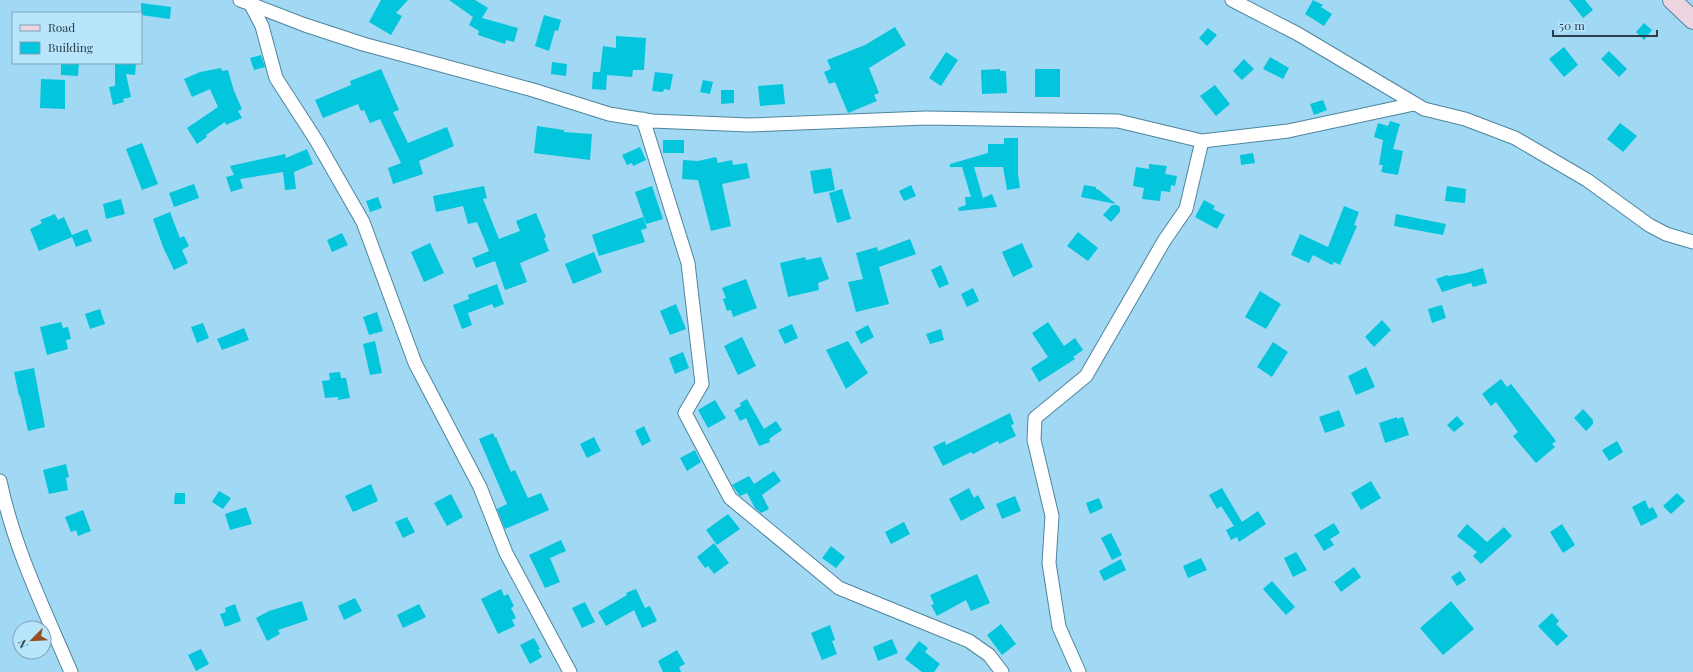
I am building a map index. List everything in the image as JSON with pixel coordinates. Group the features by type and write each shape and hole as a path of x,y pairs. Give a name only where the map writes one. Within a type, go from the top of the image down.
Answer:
{"street":[{"path":"240,0 364,44 533,90 609,114 643,119 749,125 926,118 1118,121 1202,141 1288,131 1414,104"},
{"path":"1232,0 1298,34 1424,109 1465,119 1515,138 1587,180 1649,225 1666,234 1693,242"},
{"path":"1672,0 1693,20"},
{"path":"250,3 267,42 276,78 316,140 363,222 415,363 480,488 506,553 570,672"},
{"path":"643,119 688,263 702,384 685,413 730,498 839,588 969,641 989,655 1002,672"},
{"path":"1079,672 1059,627 1049,563 1052,516 1034,440 1035,418 1086,376 1164,241 1186,209 1202,141"},
{"path":"0,481 7,514 19,552 71,672"}],"building":[{"path":"381,0 408,0 396,13 402,16 391,35 369,22"},
{"path":"449,0 475,0 488,8 482,18 518,28 514,42 506,40 505,44 478,35 479,31 469,25 473,17"},
{"path":"1313,0 1323,5 1321,7 1332,14 1324,26 1305,14"},
{"path":"1569,0 1585,0 1593,10 1583,18"},
{"path":"141,3 171,7 170,19 142,15"},
{"path":"544,15 561,20 558,31 555,30 549,51 535,46"},
{"path":"1644,23 1652,30 1644,40 1636,32"},
{"path":"895,27 906,45 869,68 879,93 874,95 877,101 848,113 835,82 829,84 824,72 831,69 827,60 865,45"},
{"path":"1208,28 1217,35 1207,46 1199,38"},
{"path":"616,36 646,38 644,70 633,70 632,77 607,75 606,90 592,89 593,72 600,72 603,46 616,48"},
{"path":"1564,47 1578,65 1564,77 1549,59"},
{"path":"1609,51 1627,69 1619,77 1601,59"},
{"path":"946,52 958,60 941,86 929,78"},
{"path":"261,55 265,67 254,70 250,58"},
{"path":"1270,57 1289,68 1283,79 1263,69"},
{"path":"1244,59 1254,69 1242,80 1233,71"},
{"path":"552,62 567,64 566,76 551,74"},
{"path":"61,64 79,64 78,76 61,75"},
{"path":"115,64 136,64 135,75 126,74 131,97 123,99 124,102 113,105 109,87 115,86"},
{"path":"221,68 222,71 228,70 234,91 242,109 238,111 242,118 226,125 225,122 206,135 207,137 197,144 187,128 218,107 210,89 192,97 184,79 200,72"},
{"path":"381,69 399,110 393,112 408,143 447,127 454,146 419,161 423,174 393,184 388,168 401,163 380,119 370,123 364,110 361,111 358,104 323,118 315,100 351,85 350,81"},
{"path":"1000,69 1000,71 1006,71 1007,93 982,94 981,70"},
{"path":"1035,69 1060,69 1060,97 1035,97"},
{"path":"655,72 673,74 670,90 664,89 663,92 652,91"},
{"path":"41,79 65,80 65,109 40,108"},
{"path":"703,80 713,82 710,94 700,92"},
{"path":"783,84 785,104 760,106 758,86"},
{"path":"1215,85 1230,104 1216,116 1200,96"},
{"path":"721,90 734,90 734,103 721,104"},
{"path":"1323,100 1327,110 1314,115 1310,104"},
{"path":"1390,121 1400,124 1393,149 1403,151 1398,175 1381,172 1383,165 1379,165 1383,140 1374,137 1378,123 1388,126"},
{"path":"1620,123 1637,136 1623,152 1607,139"},
{"path":"537,126 564,130 564,132 592,134 590,160 534,153"},
{"path":"1004,138 1018,138 1018,175 1020,188 1007,190 1003,167 974,167 983,198 992,194 997,207 959,211 958,208 966,205 965,197 971,197 962,167 950,167 950,164 988,153 988,144 1004,144"},
{"path":"663,140 684,140 684,153 663,153"},
{"path":"142,143 158,184 142,190 126,149"},
{"path":"640,147 646,160 633,166 632,163 627,165 622,155"},
{"path":"307,149 313,164 294,172 296,189 285,190 283,172 240,179 243,188 231,192 226,177 234,175 230,166 285,154 286,158"},
{"path":"1253,153 1255,163 1241,165 1240,155"},
{"path":"716,157 718,163 732,160 733,165 747,163 750,178 722,184 731,226 711,231 698,180 682,179 683,160 698,161"},
{"path":"1149,164 1167,166 1165,174 1177,176 1175,186 1171,185 1170,192 1161,191 1160,201 1142,199 1144,188 1133,186 1136,167 1149,169"},
{"path":"831,168 835,190 814,194 810,171"},
{"path":"194,184 199,198 174,207 169,193"},
{"path":"911,185 916,196 904,201 899,191"},
{"path":"1084,185 1096,187 1096,189 1116,204 1081,197"},
{"path":"484,186 487,198 483,199 499,239 520,231 516,221 536,213 546,237 544,238 549,251 520,263 527,282 505,290 495,261 476,268 472,258 489,251 477,222 468,224 463,206 436,212 433,196"},
{"path":"652,186 663,219 646,224 635,192"},
{"path":"1447,186 1466,189 1465,203 1445,201"},
{"path":"842,189 851,219 837,223 829,193"},
{"path":"378,197 382,208 370,212 366,201"},
{"path":"121,199 125,214 106,219 103,204"},
{"path":"1204,200 1215,206 1213,209 1225,215 1217,229 1195,217"},
{"path":"1112,205 1117,205 1120,207 1120,212 1111,222 1103,215"},
{"path":"1344,206 1359,212 1354,225 1357,226 1340,265 1334,262 1332,265 1313,255 1309,263 1291,255 1300,234 1328,247"},
{"path":"170,212 180,238 184,236 189,246 182,250 188,263 174,270 163,247 153,219"},
{"path":"55,214 58,220 64,217 72,235 87,229 92,241 76,247 72,237 39,251 30,229 42,223 40,220"},
{"path":"1396,214 1446,224 1443,235 1394,226"},
{"path":"643,217 647,228 641,230 645,242 599,256 592,235"},
{"path":"1078,232 1098,248 1088,261 1067,246"},
{"path":"342,233 348,245 332,252 327,240"},
{"path":"910,239 916,254 879,267 889,304 856,312 848,282 863,279 856,253 877,247 878,251"},
{"path":"430,243 444,273 424,282 411,252"},
{"path":"1022,243 1033,267 1013,277 1002,252"},
{"path":"594,252 602,272 573,284 565,264"},
{"path":"805,257 806,260 821,257 829,279 818,283 819,290 788,297 780,263"},
{"path":"941,265 949,284 939,288 931,270"},
{"path":"1483,268 1487,283 1473,287 1471,283 1442,292 1436,279 1447,275 1466,273"},
{"path":"746,279 757,308 733,317 731,310 727,311 723,299 726,298 722,288"},
{"path":"497,284 504,304 494,308 492,304 468,313 472,325 462,329 453,305 469,299 468,295"},
{"path":"973,288 979,301 967,307 961,294"},
{"path":"1260,291 1281,304 1266,329 1245,317"},
{"path":"676,304 686,329 670,335 660,311"},
{"path":"1442,305 1446,318 1432,323 1428,309"},
{"path":"100,309 105,324 90,329 85,314"},
{"path":"377,312 383,331 369,335 363,317"},
{"path":"1382,320 1391,330 1374,347 1365,337"},
{"path":"61,322 63,328 68,327 71,339 66,340 68,349 47,355 40,327"},
{"path":"1048,322 1064,346 1075,338 1083,350 1073,357 1075,359 1039,382 1031,368 1048,357 1032,333"},
{"path":"203,323 209,338 197,343 191,327"},
{"path":"792,324 798,338 785,344 778,330"},
{"path":"868,325 874,337 861,344 855,332"},
{"path":"244,328 249,340 222,350 217,339"},
{"path":"941,329 944,340 930,344 926,334"},
{"path":"742,337 756,366 738,375 724,346"},
{"path":"375,341 382,373 370,375 363,344"},
{"path":"848,341 868,373 846,389 826,350"},
{"path":"1273,342 1288,352 1272,377 1257,367"},
{"path":"683,352 689,368 675,374 669,358"},
{"path":"1366,367 1375,387 1356,395 1348,376"},
{"path":"34,368 45,427 28,431 14,372"},
{"path":"340,372 341,378 346,378 350,398 338,400 338,397 325,398 322,381 330,380 329,373"},
{"path":"1501,379 1507,387 1511,384 1556,441 1552,444 1555,447 1536,463 1513,436 1518,432 1496,402 1491,406 1482,394"},
{"path":"747,399 764,429 776,421 782,430 769,439 770,442 759,446 746,418 740,421 734,410 741,406 740,403"},
{"path":"715,400 726,418 708,428 698,410"},
{"path":"1583,409 1593,420 1593,424 1586,431 1574,418"},
{"path":"1339,410 1345,426 1325,433 1319,417"},
{"path":"1010,413 1014,424 1011,425 1016,436 999,444 998,441 973,454 971,452 943,466 933,447 945,441 946,445"},
{"path":"1457,416 1464,424 1454,432 1447,425"},
{"path":"1397,417 1397,419 1403,417 1409,435 1385,443 1379,423"},
{"path":"644,426 651,441 642,446 635,431"},
{"path":"493,433 511,472 515,470 528,498 541,493 549,510 505,529 497,509 507,504 479,439"},
{"path":"594,437 601,451 587,458 580,444"},
{"path":"1617,441 1623,452 1609,461 1602,450"},
{"path":"695,450 701,462 687,471 680,458"},
{"path":"66,464 69,477 66,478 68,490 49,494 43,470"},
{"path":"774,471 781,481 762,495 769,509 761,513 755,508 747,493 740,496 732,485 749,476 754,484"},
{"path":"1371,481 1381,498 1361,510 1351,493"},
{"path":"371,484 378,501 353,512 345,496"},
{"path":"969,488 974,498 978,495 985,508 961,521 949,499"},
{"path":"1222,488 1242,522 1258,511 1266,524 1239,542 1237,537 1231,540 1226,530 1234,526 1221,506 1217,509 1209,495"},
{"path":"219,491 231,498 223,509 212,502"},
{"path":"175,493 185,493 185,504 174,504"},
{"path":"1677,493 1685,501 1671,514 1663,506"},
{"path":"451,494 463,517 447,526 434,503"},
{"path":"1015,496 1021,511 1002,519 996,504"},
{"path":"1099,498 1103,508 1090,514 1086,503"},
{"path":"1645,500 1649,509 1653,507 1658,517 1641,526 1632,507"},
{"path":"246,507 252,524 230,530 225,514"},
{"path":"83,510 91,531 78,536 76,530 71,532 65,517"},
{"path":"728,514 740,529 717,545 706,530"},
{"path":"407,517 415,532 403,538 395,522"},
{"path":"904,522 910,534 891,544 885,532"},
{"path":"1334,523 1340,533 1330,539 1334,545 1324,551 1314,535"},
{"path":"1467,524 1487,542 1504,527 1512,536 1481,564 1473,556 1477,552 1457,536"},
{"path":"1562,524 1575,545 1563,553 1550,532"},
{"path":"1111,533 1122,555 1112,560 1101,538"},
{"path":"561,540 566,551 550,558 560,582 545,588 529,555"},
{"path":"714,543 729,563 714,574 708,566 705,568 697,557"},
{"path":"831,546 845,557 836,568 822,558"},
{"path":"1296,552 1307,570 1293,577 1284,558"},
{"path":"1201,558 1207,570 1188,578 1183,566"},
{"path":"1121,559 1126,570 1104,581 1099,571"},
{"path":"1354,567 1361,577 1341,592 1334,582"},
{"path":"1460,571 1466,580 1457,586 1451,577"},
{"path":"977,574 990,603 971,611 966,600 937,616 931,605 934,604 930,595"},
{"path":"1272,581 1295,607 1286,615 1263,589"},
{"path":"501,589 504,596 508,594 514,606 511,608 516,618 512,620 515,626 498,634 481,599"},
{"path":"636,589 645,608 650,606 657,621 642,628 634,610 606,626 598,612 627,595 626,593"},
{"path":"355,598 362,611 344,620 338,606"},
{"path":"302,601 308,620 278,630 280,634 267,641 256,618 269,611"},
{"path":"1451,601 1474,629 1443,655 1420,628"},
{"path":"585,602 595,622 582,628 572,608"},
{"path":"235,604 241,621 225,627 220,614 226,612 225,608"},
{"path":"419,604 426,617 403,628 397,615"},
{"path":"1552,613 1559,621 1556,624 1568,636 1557,646 1538,626"},
{"path":"1001,624 1016,644 1002,655 987,635"},
{"path":"830,625 835,640 832,641 837,654 822,660 811,633"},
{"path":"534,638 540,649 538,650 542,657 530,664 520,645"},
{"path":"892,639 898,653 878,661 873,647"},
{"path":"919,641 928,648 925,652 940,664 934,672 922,672 905,659"},
{"path":"201,649 209,664 196,671 188,655"},
{"path":"677,650 685,664 679,667 681,672 663,672 658,661"}]}
